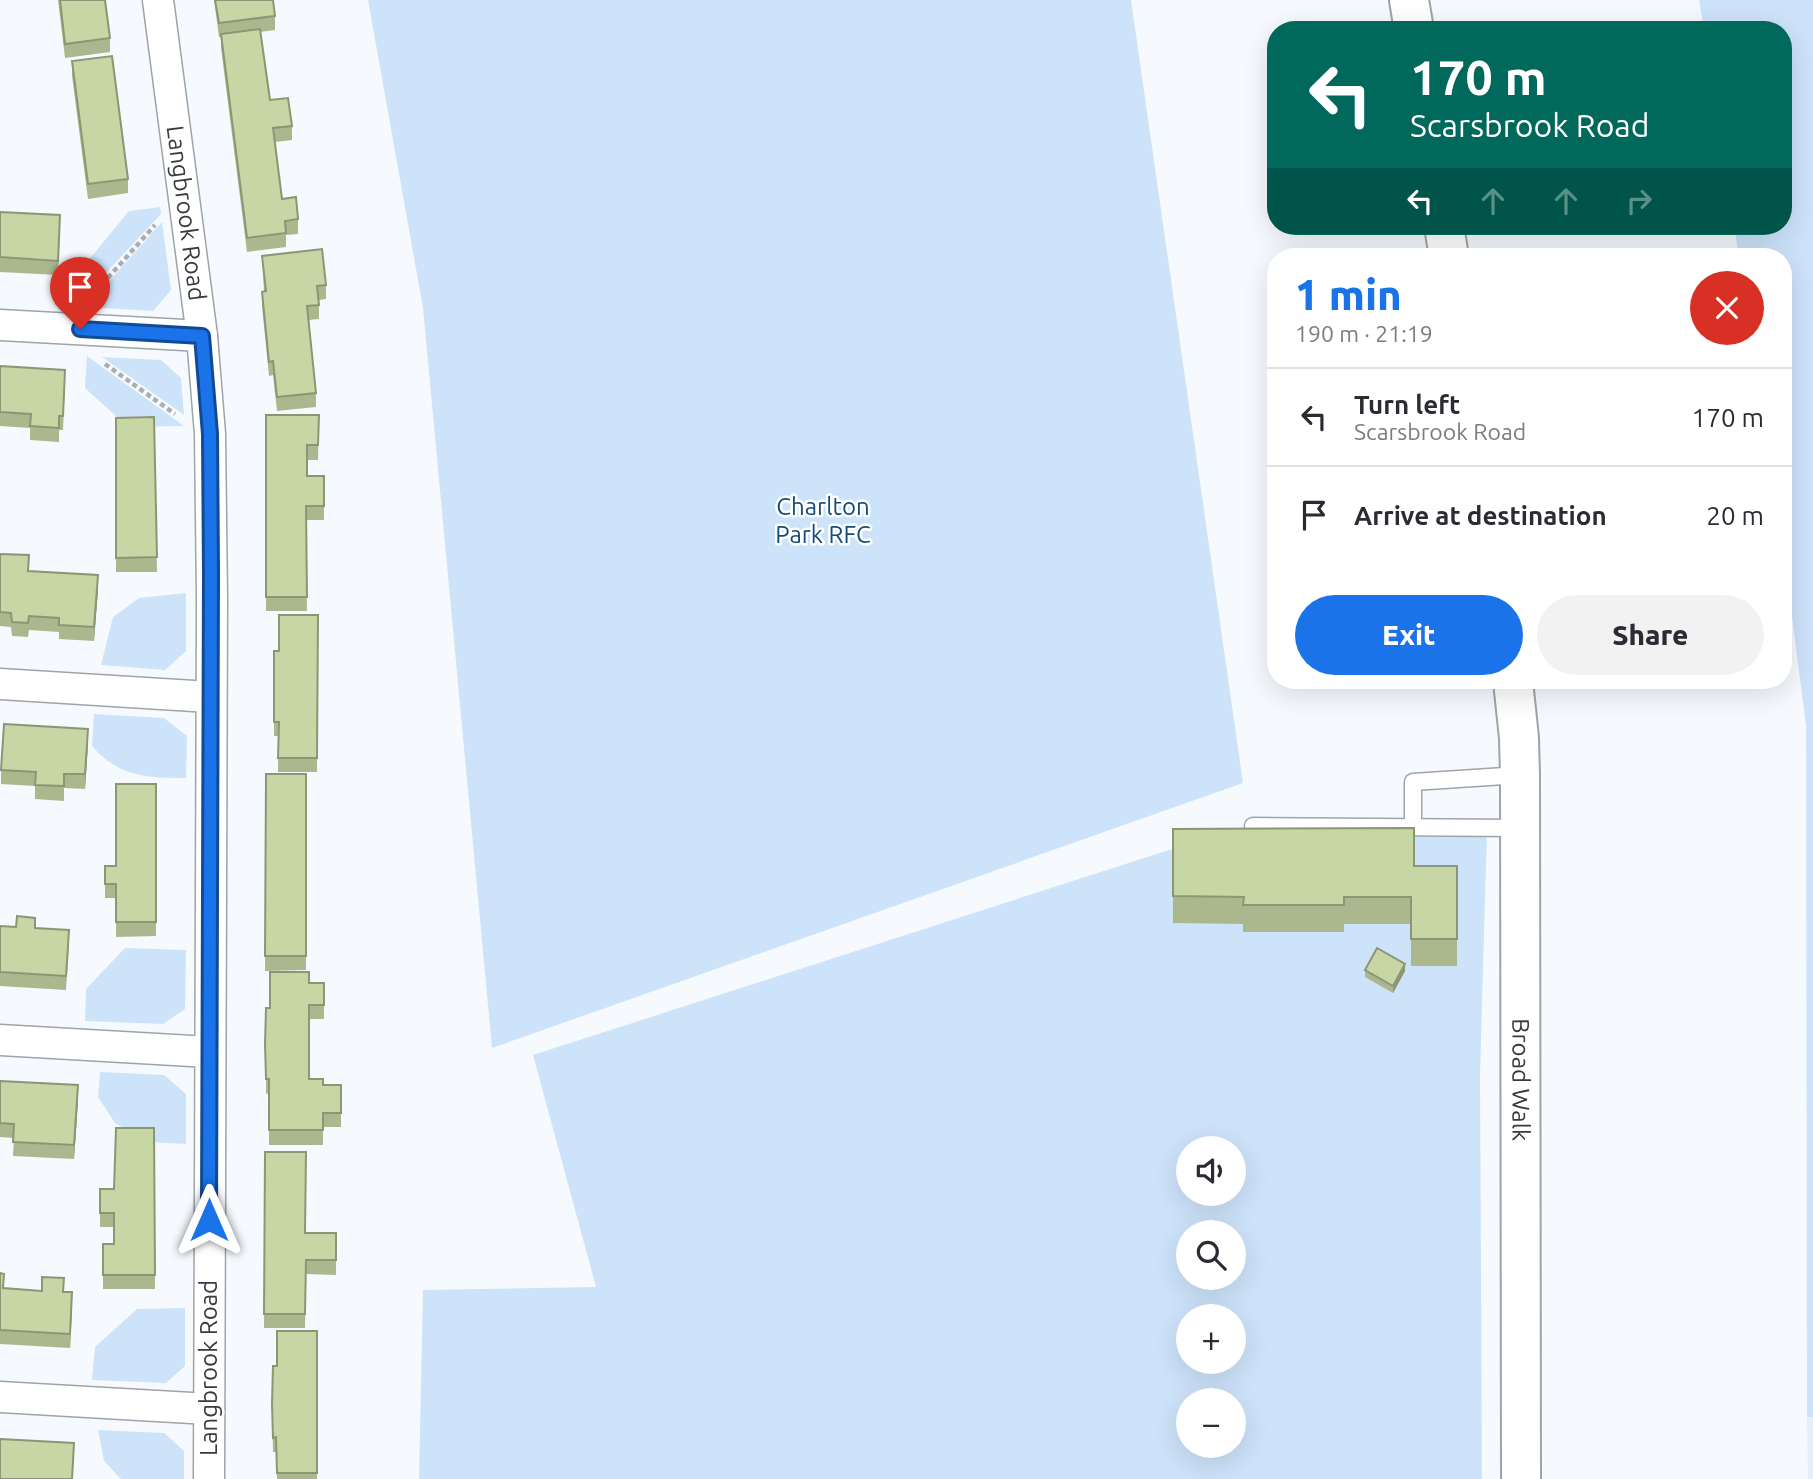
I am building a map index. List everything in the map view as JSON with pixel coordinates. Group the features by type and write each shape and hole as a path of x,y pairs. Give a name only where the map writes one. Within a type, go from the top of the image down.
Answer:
{"street":[{"name":"Langbrook Road","path":"158,0 202,336 208,419 212,585 209,1479"},
{"path":"1409,0 1412,21"},
{"path":"0,325 202,336"},
{"path":"0,684 210,697"},
{"name":"Broad Walk","path":"1514,689 1520,775 1521,1479"},
{"path":"0,1040 209,1052"},
{"path":"0,1397 209,1409"}],"lane":[{"path":"1413,827 1413,782 1520,775"},
{"path":"1254,826 1520,828"}],"path":[{"path":"187,215 162,218 81,307 94,356 184,421 208,419"}],"shaded area":[{"path":"1807,1417 1813,1417 1813,1479 1808,1479"}],"green space":[{"name":"Charlton Park RFC","path":"368,0 1131,0 1243,783 492,1048 423,308"},
{"path":"1699,0 1813,0 1813,1417 1807,1417 1806,726 1792,616 1792,248 1738,248 1735,235 1792,235 1792,21 1702,21"},
{"path":"160,207 161,214 75,306 78,273 129,211"},
{"path":"162,222 171,290 153,311 86,307"},
{"path":"87,356 184,426 128,427 85,388"},
{"path":"102,357 161,360 181,378 184,415"},
{"path":"186,593 186,651 165,670 101,665 113,617 139,598"},
{"path":"94,714 164,718 187,736 186,778 134,774 113,764 92,746"},
{"path":"1487,831 1480,1074 1482,1479 419,1479 423,1290 596,1287 533,1055 1169,850"},
{"path":"125,948 186,950 185,1009 163,1024 85,1021 86,989"},
{"path":"100,1072 164,1075 186,1094 186,1144 149,1142 115,1123 98,1097"},
{"path":"185,1308 185,1366 166,1383 92,1380 95,1347 137,1309"},
{"path":"98,1430 164,1433 184,1451 184,1479 121,1479 104,1461"}],"building":[{"path":"60,0 105,0 110,38 65,44"},
{"path":"215,0 273,0 275,16 219,23"},
{"path":"260,29 270,100 288,98 292,126 273,128 282,199 296,197 298,219 285,221 286,233 247,238 221,34"},
{"path":"112,56 128,179 88,184 72,61"},
{"path":"0,212 60,215 58,261 0,257"},
{"path":"322,249 326,285 317,286 319,305 307,306 316,393 277,397 273,361 269,362 262,292 266,291 262,256"},
{"path":"0,366 65,370 63,416 59,416 59,428 30,426 31,414 0,412"},
{"path":"266,415 319,415 318,445 307,445 307,476 324,476 324,506 306,506 307,597 266,597"},
{"path":"154,417 157,557 116,558 116,418"},
{"path":"0,554 29,555 28,571 98,575 94,627 59,625 59,618 29,616 28,623 12,622 11,613 0,612"},
{"path":"279,615 318,615 317,758 278,758 279,722 274,722 274,651 279,651"},
{"path":"4,724 88,729 85,774 64,774 64,786 35,785 36,772 1,770"},
{"path":"266,774 306,774 306,956 265,956"},
{"path":"116,784 156,784 156,922 116,922 116,884 105,884 105,866 116,866"},
{"path":"1414,828 1414,866 1457,866 1457,939 1411,939 1411,897 1344,897 1344,905 1243,905 1244,897 1173,896 1173,829"},
{"path":"17,916 35,918 35,928 69,930 66,976 0,972 0,926 16,927"},
{"path":"1377,948 1405,964 1393,986 1365,970"},
{"path":"270,972 309,972 309,983 324,983 324,1005 309,1005 309,1079 323,1079 323,1085 341,1085 341,1113 323,1113 323,1130 269,1130 269,1079 266,1079 265,1044 266,1008 270,1008"},
{"path":"0,1081 78,1085 74,1145 13,1142 14,1124 0,1123"},
{"path":"116,1128 154,1128 155,1275 103,1275 103,1244 114,1244 114,1213 100,1213 100,1189 114,1189"},
{"path":"265,1152 306,1152 305,1233 336,1233 336,1260 306,1260 305,1314 264,1314"},
{"path":"0,1273 4,1274 3,1288 42,1291 42,1277 64,1278 63,1292 72,1292 70,1334 0,1330"},
{"path":"277,1331 317,1331 317,1473 277,1473 272,1403 273,1366 277,1366"},
{"path":"0,1439 74,1443 72,1479 0,1479"}],"route":[{"path":"80,329 202,336 210,434 209,1220"}]}
